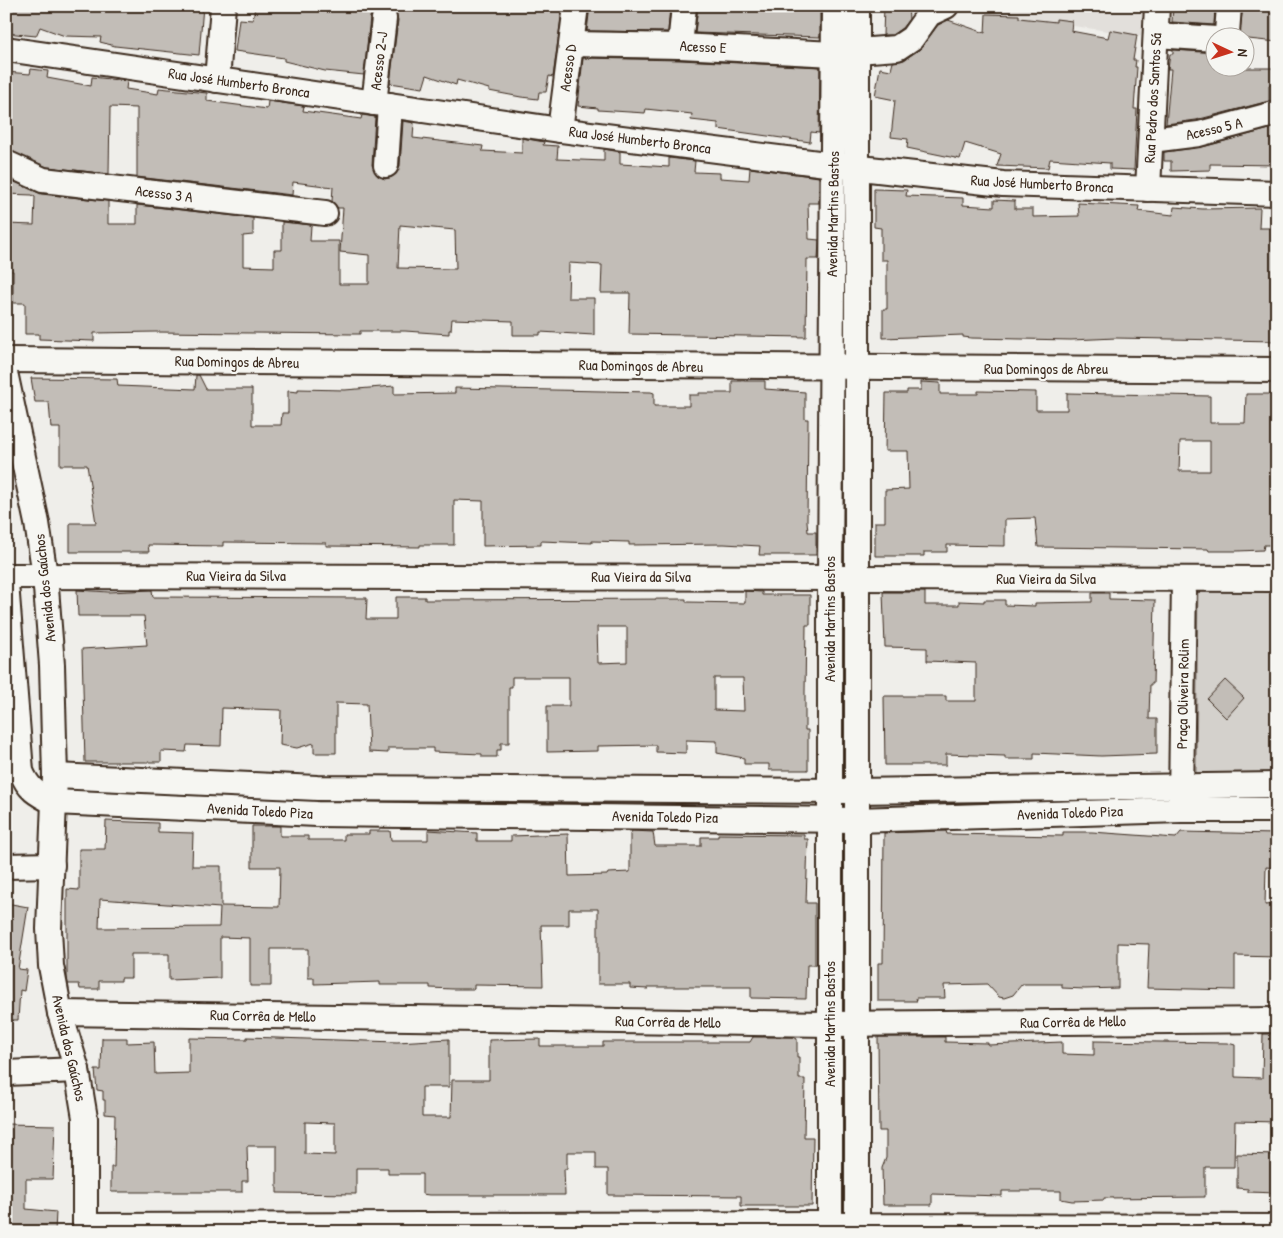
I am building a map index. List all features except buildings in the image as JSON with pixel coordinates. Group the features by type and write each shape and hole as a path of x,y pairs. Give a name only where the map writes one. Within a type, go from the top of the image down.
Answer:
{"street":[{"path":"218,80 223,6"},
{"name":"Acesso D","path":"560,130 576,6"},
{"path":"680,46 684,6"},
{"name":"Avenida Martins Bastos","path":"830,1228 829,819 834,6"},
{"name":"Avenida Martins Bastos","path":"857,6 857,1229"},
{"path":"857,51 897,48 905,44 912,38 928,14 946,6"},
{"name":"Rua Pedro dos Santos Sá","path":"1148,189 1157,6"},
{"path":"1227,28 1229,6"},
{"name":"Acesso 2-J","path":"384,19 382,104 386,165"},
{"path":"1156,35 1206,38"},
{"name":"Acesso E","path":"572,44 680,46 834,54"},
{"name":"Rua José Humberto Bronca","path":"6,49 560,130 834,165 1003,184 1277,193"},
{"name":"Acesso 5 A","path":"1151,140 1199,134 1277,113"},
{"name":"Acesso 3 A","path":"6,163 43,180 325,214"},
{"name":"Rua Domingos de Abreu","path":"6,360 832,368 1277,370"},
{"name":"Avenida dos Gaúchos","path":"6,376 36,514 46,575 52,665 55,776 49,929 51,966 60,1013 77,1070 84,1118 85,1229"},
{"name":"Rua Vieira da Silva","path":"6,576 1277,579"},
{"name":"Praça Oliveira Rolim","path":"1181,810 1184,579"},
{"path":"6,583 22,771 26,784 36,793 54,802"},
{"name":"Avenida Toledo Piza","path":"55,776 317,788 572,790 856,791 1277,785"},
{"path":"317,788 317,814"},
{"path":"572,790 572,816"},
{"name":"Avenida Toledo Piza","path":"54,802 317,814 856,820 1181,810 1277,810"},
{"path":"6,866 52,865"},
{"path":"829,869 857,867"},
{"path":"830,927 858,926"},
{"name":"Rua Corrêa de Mello","path":"60,1013 830,1024 1277,1020"},
{"path":"6,1073 77,1070"},
{"path":"85,1229 1277,1227"}],"shaded area":[{"path":"971,6 1144,6 1142,36 970,11"},
{"path":"1198,585 1277,586 1277,780 1196,779"}]}
